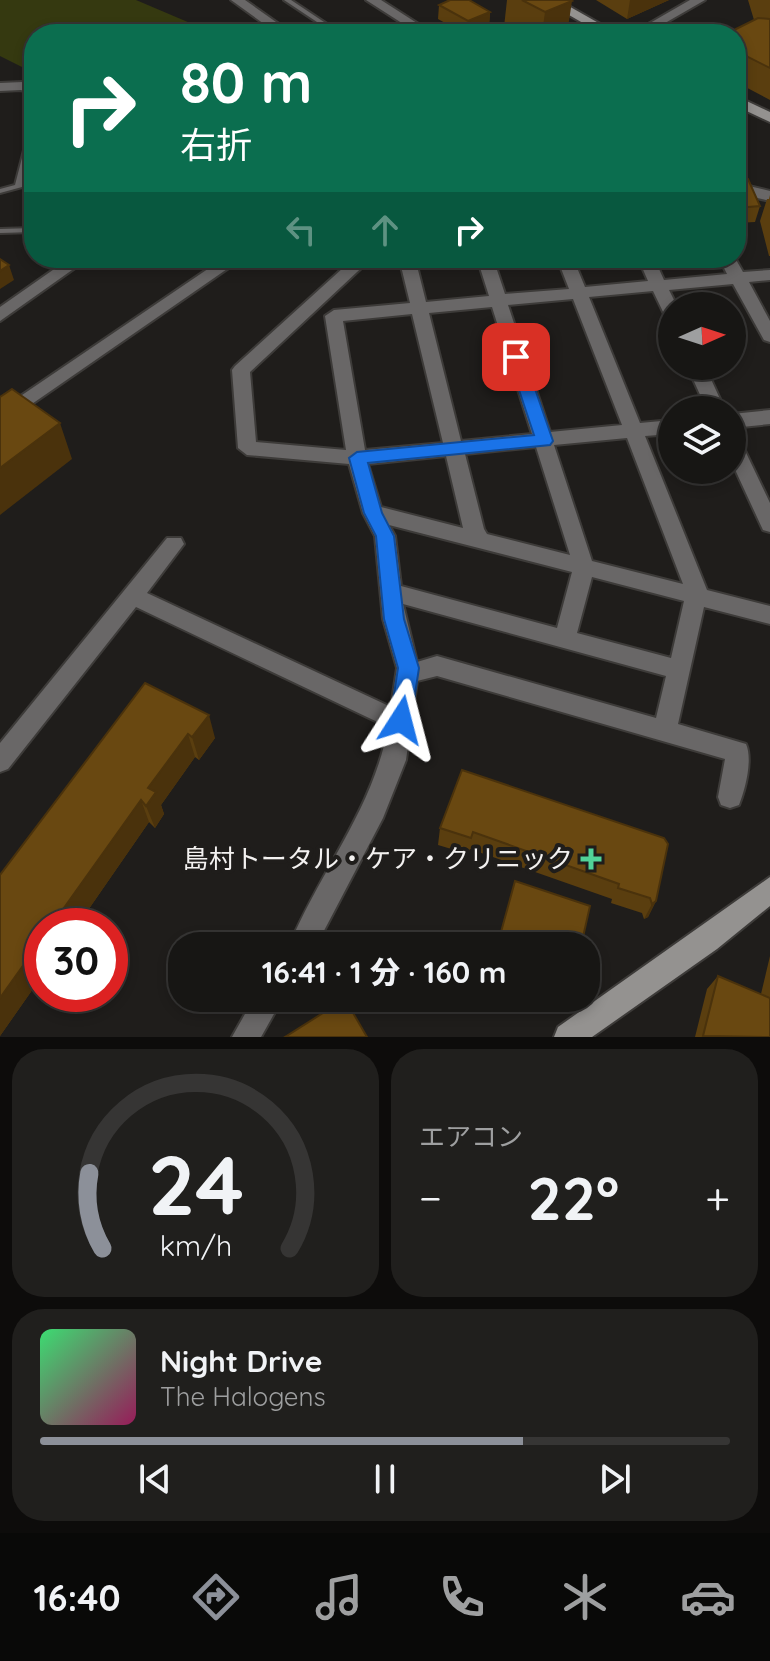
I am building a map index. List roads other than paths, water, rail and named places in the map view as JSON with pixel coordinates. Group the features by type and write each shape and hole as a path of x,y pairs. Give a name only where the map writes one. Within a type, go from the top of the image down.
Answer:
{"main road":[{"path":"549,0 593,24"},
{"path":"746,105 770,118"},
{"path":"568,1037 708,940 770,890"}],"street":[{"path":"372,0 412,24"},
{"path":"655,24 699,0"},
{"path":"244,1 274,24"},
{"path":"0,87 24,87"},
{"path":"746,190 770,196"},
{"path":"0,315 67,268"},
{"path":"0,419 220,268"},
{"path":"353,268 241,370 247,448 357,458 658,428"},
{"path":"409,268 474,531 480,540"},
{"path":"488,268 584,568 565,638"},
{"path":"569,268 697,596 665,731"},
{"path":"651,268 662,292"},
{"path":"733,268 770,336"},
{"path":"308,310 334,316 770,275"},
{"path":"309,932 374,810 394,760 408,674 390,592 385,536 373,513 357,458 334,316"},
{"path":"746,420 770,417"},
{"path":"746,473 770,524"},
{"path":"373,513 770,615"},
{"path":"0,761 174,544"},
{"path":"390,592 678,670"},
{"path":"132,596 401,720"},
{"path":"408,674 437,666 738,752 730,797"},
{"path":"246,1037 261,1012"}],"lane":[{"path":"287,0 324,24"},
{"path":"0,191 18,187 24,164"},
{"path":"0,231 24,230"}],"place":[{"name":"島村トータル・ケア・クリニック","path":"591,859"}]}
